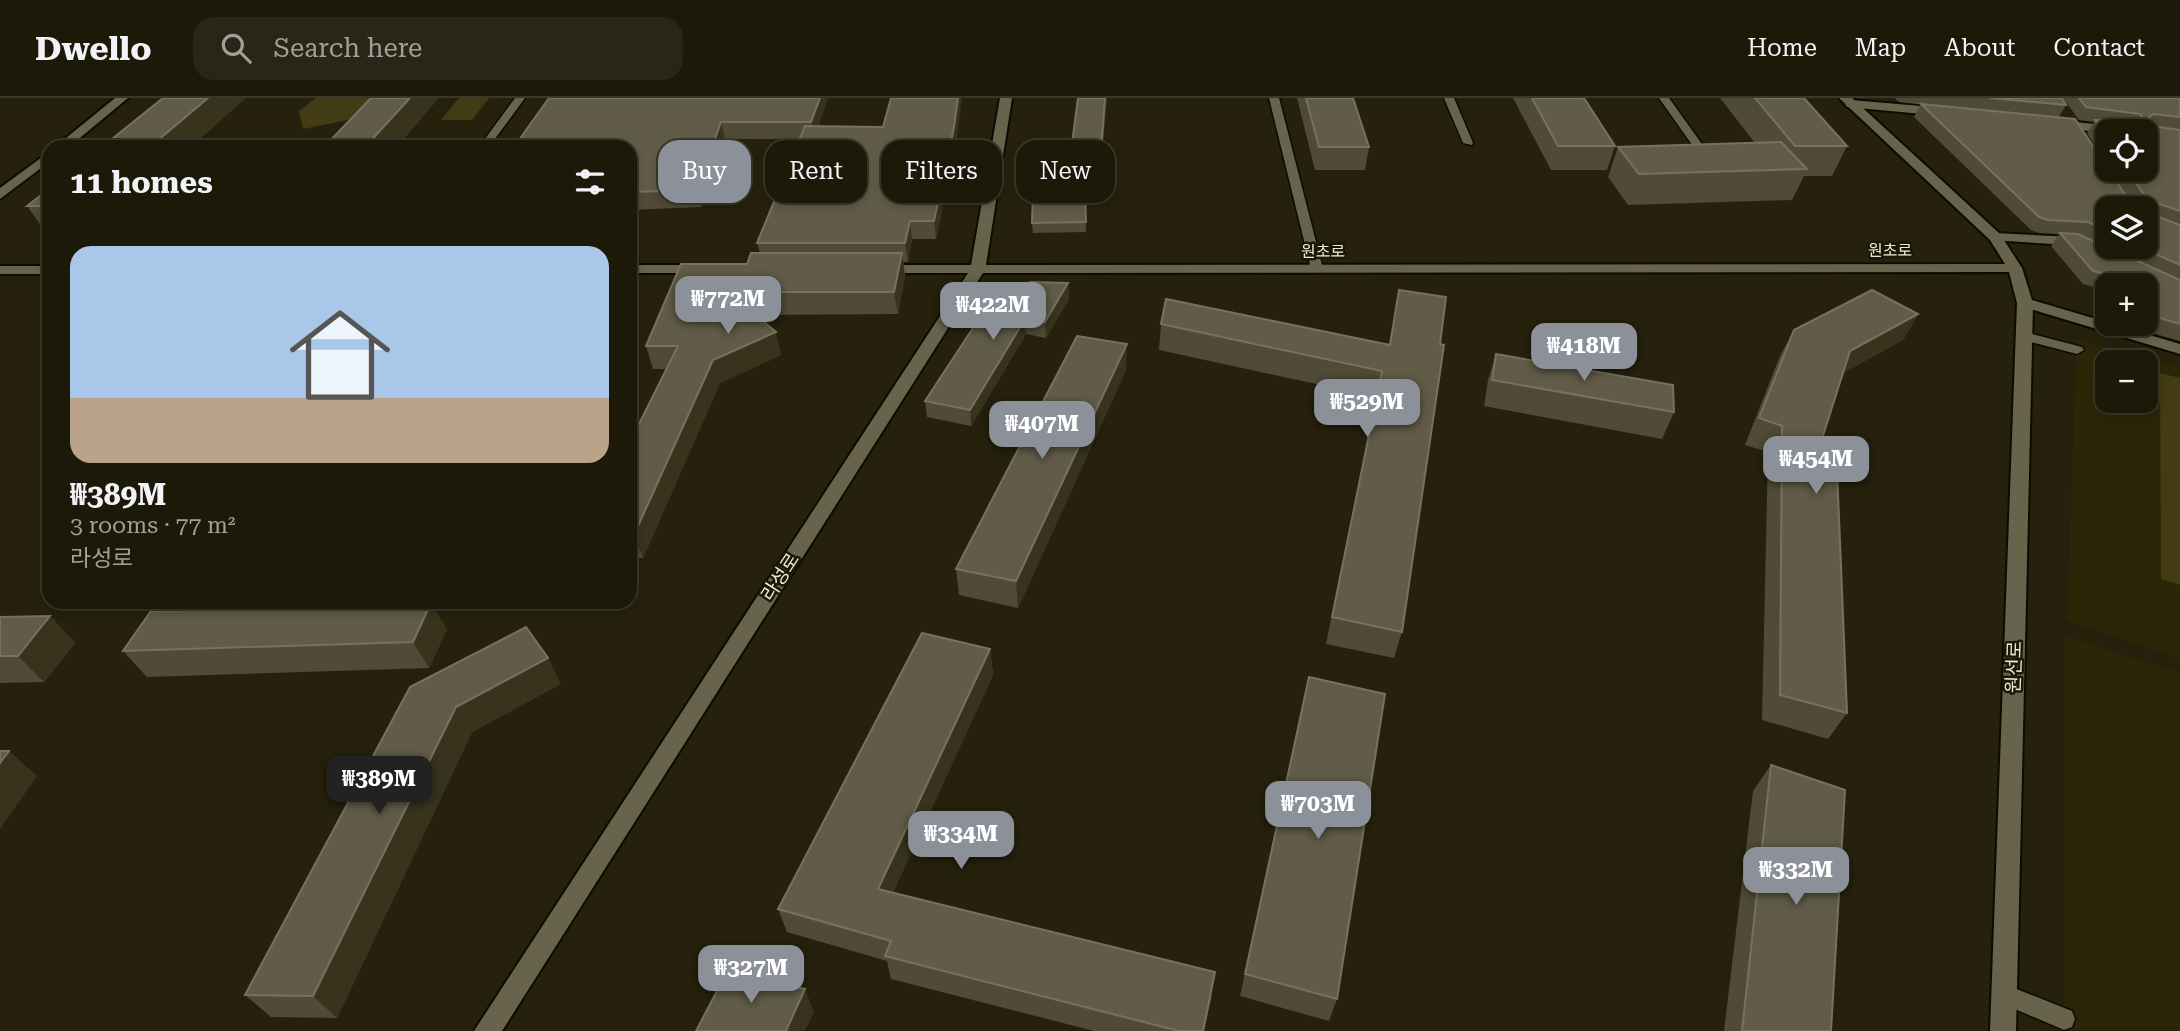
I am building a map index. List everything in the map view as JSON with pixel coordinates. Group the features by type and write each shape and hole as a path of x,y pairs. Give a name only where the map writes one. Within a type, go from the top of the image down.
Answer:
{"street":[{"path":"70,140 122,98"},
{"name":"라성로","path":"487,1031 978,269 1006,98"},
{"path":"1848,101 1919,104 1963,114"},
{"name":"원선로","path":"1848,101 1995,237 2015,268 2025,303 2003,1031"},
{"path":"2061,107 2076,132"},
{"path":"2045,123 2076,132 2095,132"},
{"path":"0,195 42,162"},
{"path":"1995,237 2073,241 2095,252"},
{"name":"원초로","path":"867,269 2015,268"},
{"path":"637,269 714,269"},
{"path":"0,270 42,270"},
{"path":"2025,303 2180,349"}],"lane":[{"path":"489,140 520,98"},
{"path":"1274,98 1317,269"},
{"path":"1449,98 1468,143"},
{"path":"1664,98 1699,147"},
{"path":"2024,336 2077,350"},
{"path":"2004,994 2064,1020"}],"shaded area":[{"path":"316,98 377,98 363,117 303,129 299,111"},
{"path":"459,98 489,98 472,120 441,120"},
{"path":"2077,339 2117,350 2095,350 2095,413 2158,413 2158,361 2180,367 2180,658 2067,620"},
{"path":"2160,373 2180,378 2180,585 2161,579"},
{"path":"2064,635 2180,673 2180,1031 2064,1031"}],"building":[{"path":"163,98 208,98 158,140 111,140"},
{"path":"371,98 410,98 371,140 331,140"},
{"path":"549,98 820,98 811,122 721,122 715,140 658,140 658,191 637,192 637,140 519,140"},
{"path":"891,98 958,98 951,140 881,140 881,203 938,203 934,221 910,221 905,243 757,243 773,203 867,203 867,140 799,140 805,126 883,127"},
{"path":"1078,98 1105,98 1102,140 1072,140"},
{"path":"1306,98 1353,98 1369,147 1319,147"},
{"path":"1532,98 1584,98 1615,146 1558,146"},
{"path":"1755,98 1804,98 1847,146 1795,146"},
{"path":"1990,98 2062,98 2066,105"},
{"path":"2079,98 2180,98 2180,117 2153,114 2143,119 2140,114 2086,107"},
{"path":"1921,104 2075,119 2095,149 2095,182 2117,182 2126,196 2095,196 2095,225 2088,222 2039,217"},
{"path":"2158,127 2180,130 2180,211 2158,203 2158,196 2138,196 2144,195 2135,182 2158,182"},
{"path":"1781,142 1807,169 1639,174 1618,147"},
{"path":"42,194 42,206 27,206"},
{"path":"1033,203 1085,203 1086,222 1032,223"},
{"path":"2158,217 2180,225 2180,265 2158,255"},
{"path":"2060,233 2078,234 2095,242 2095,259 2133,259 2180,280 2180,324 2158,318 2158,273 2093,271"},
{"path":"751,253 902,253 894,292 728,292 776,332 713,360 637,528 637,428 678,346 646,346 681,264 747,264"},
{"path":"1031,282 1068,283 1045,322 1025,319 970,410 925,401 994,296"},
{"path":"1399,290 1446,297 1440,344 1444,345 1402,632 1332,617 1382,371 1161,324 1166,299 1390,345"},
{"path":"1872,290 1918,314 1850,351 1814,464 1837,469 1847,713 1780,695 1782,426 1759,418 1794,330"},
{"path":"1077,336 1127,344 1016,581 956,569"},
{"path":"1496,354 1673,385 1674,412 1492,380"},
{"path":"428,609 413,642 123,651 151,611"},
{"path":"50,616 18,656 0,656 0,617"},
{"path":"526,627 548,658 456,707 313,996 245,995 410,687"},
{"path":"922,633 990,649 878,889 1215,972 1203,1031 1179,1031 885,956 891,941 778,909"},
{"path":"1309,677 1385,694 1337,999 1245,974"},
{"path":"0,751 9,751 0,763"},
{"path":"1771,765 1845,790 1831,1031 1742,1031"},
{"path":"729,968 805,989 786,1031 696,1031"}]}
